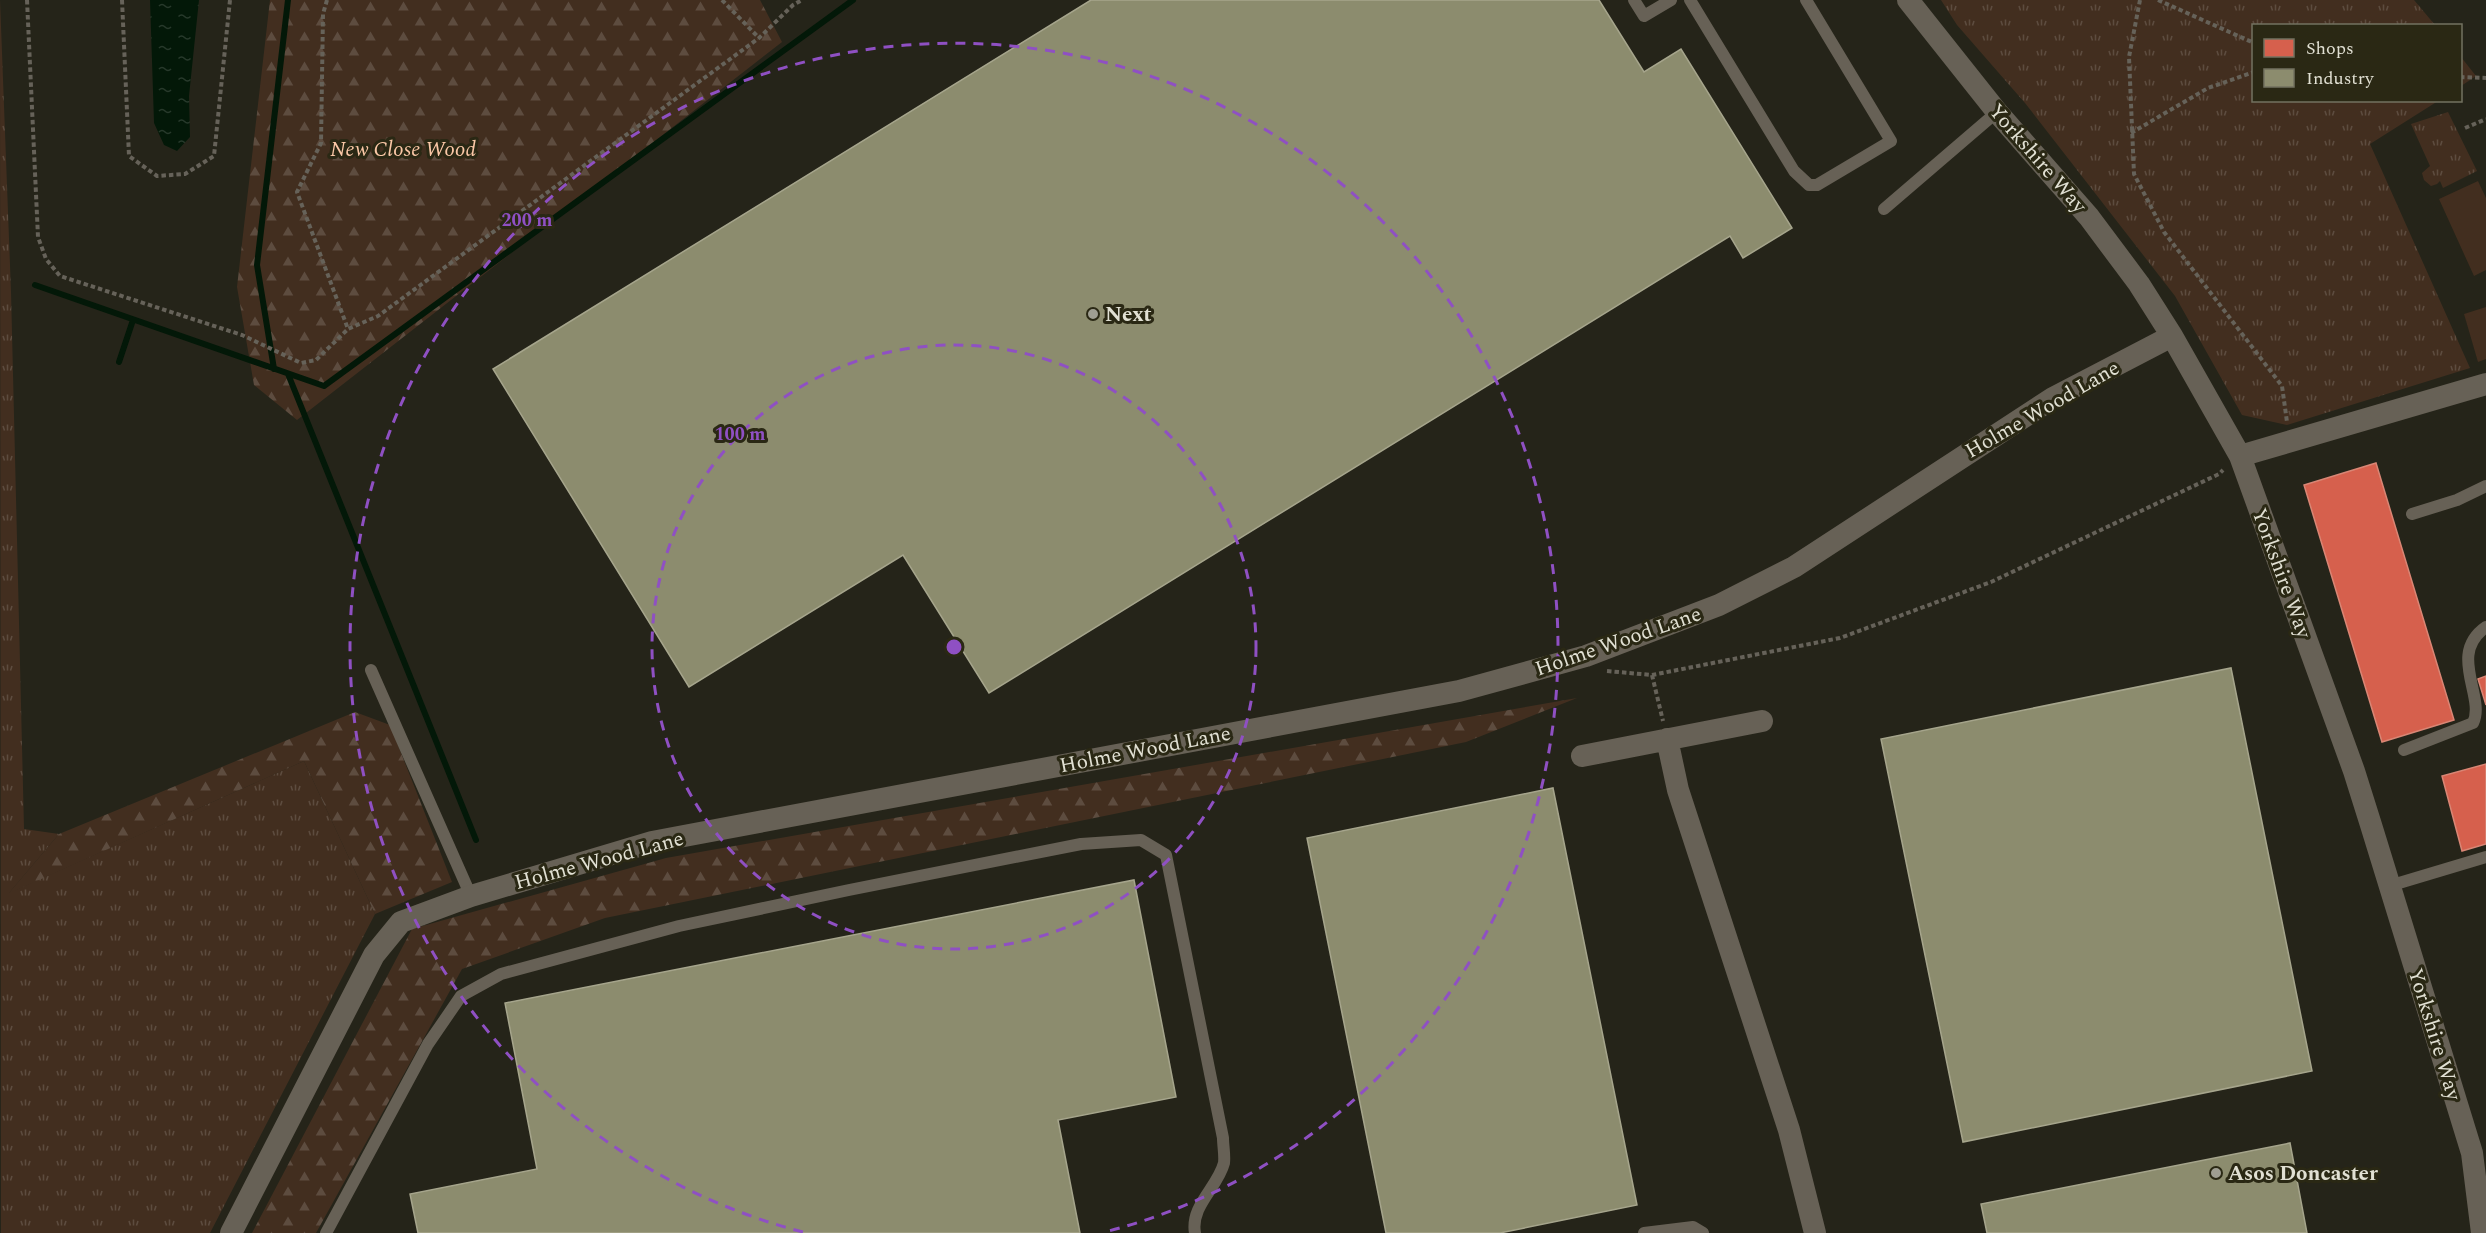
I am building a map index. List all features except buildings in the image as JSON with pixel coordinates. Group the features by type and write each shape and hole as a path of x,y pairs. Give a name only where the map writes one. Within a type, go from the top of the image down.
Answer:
{"street":[{"name":"Yorkshire Way","path":"1908,0 1997,112 2089,217 2139,284 2172,336 2240,456 2354,771 2479,1152 2482,1233"},
{"name":"Holme Wood Lane","path":"231,1233 374,955 401,922 471,896 652,842 1459,691 1586,656 1719,605 1794,567 2053,398 2172,336"},
{"path":"2240,456 2486,384"},
{"path":"1582,756 1762,721"},
{"path":"1667,739 1678,790 1790,1130 1815,1233"}],"lane":[{"path":"1634,0 1644,16 1671,0"},
{"path":"1690,0 1794,171 1809,185 1818,185 1891,141 1806,0"},
{"path":"1884,209 1997,112"},
{"path":"2412,514 2457,500 2486,486"},
{"path":"2404,750 2473,723 2477,710 2471,687 2469,656 2477,634 2486,627"},
{"path":"371,670 471,896"},
{"path":"326,1233 428,1044 461,996 501,974 679,926 849,890 1081,844 1141,840 1166,855 1223,1138 1224,1162 1215,1183 1203,1198 1194,1228 1195,1233"},
{"path":"2390,886 2486,857"},
{"path":"1644,1233 1693,1227 1703,1233"}],"path":[{"path":"27,0 38,237 46,259 60,276 242,335 301,363 316,360 348,329 378,316 759,38 793,5 802,0"},
{"path":"122,0 129,156 157,176 185,174 214,156 219,127 230,0"},
{"path":"327,0 323,14 321,143 297,192 348,329"},
{"path":"722,0 759,38"},
{"path":"2140,0 2129,57 2134,174 2164,232 2282,386 2289,441"},
{"path":"2158,0 2252,43"},
{"path":"2131,134 2208,88 2252,72"},
{"path":"2462,77 2486,78"},
{"path":"2465,128 2486,118"},
{"path":"1586,656 1596,669 1652,675 1840,638 1980,586 2219,474 2240,456"},
{"path":"1652,675 1667,739"}],"green space":[{"path":"0,0 11,292 24,829 59,834 9,893 304,761 375,914 210,1233 1,1233"},
{"name":"New Close Wood","path":"270,0 760,0 782,42 297,420 254,385 237,287"},
{"path":"1941,0 2414,0 2434,24 2252,24 2252,102 2436,102 2370,144 2470,368 2287,425 2242,415 2175,296 2025,103 1957,25"},
{"path":"2462,58 2476,76 2462,85"},
{"path":"2448,112 2477,171 2443,188 2440,181 2431,186 2424,180 2422,173 2430,166 2411,124"},
{"path":"2478,181 2486,198 2486,270 2474,276 2439,199"},
{"path":"2486,307 2486,359 2478,362 2464,314"},
{"path":"1577,698 1466,742 605,918 462,969 316,1233 252,1233 412,929 666,858"},
{"path":"355,712 390,725 452,882 375,914 304,761 8,894 59,834"}],"water":[{"path":"150,0 199,0 189,96 190,137 177,151 164,145 154,123"}],"waterway":[{"path":"274,369 257,265 288,0"},
{"path":"35,285 324,386 853,0"},
{"path":"119,362 133,320"},
{"path":"288,374 476,840"}],"place":[{"name":"Next","path":"1093,314"},
{"name":"Asos Doncaster","path":"2216,1173"}]}
